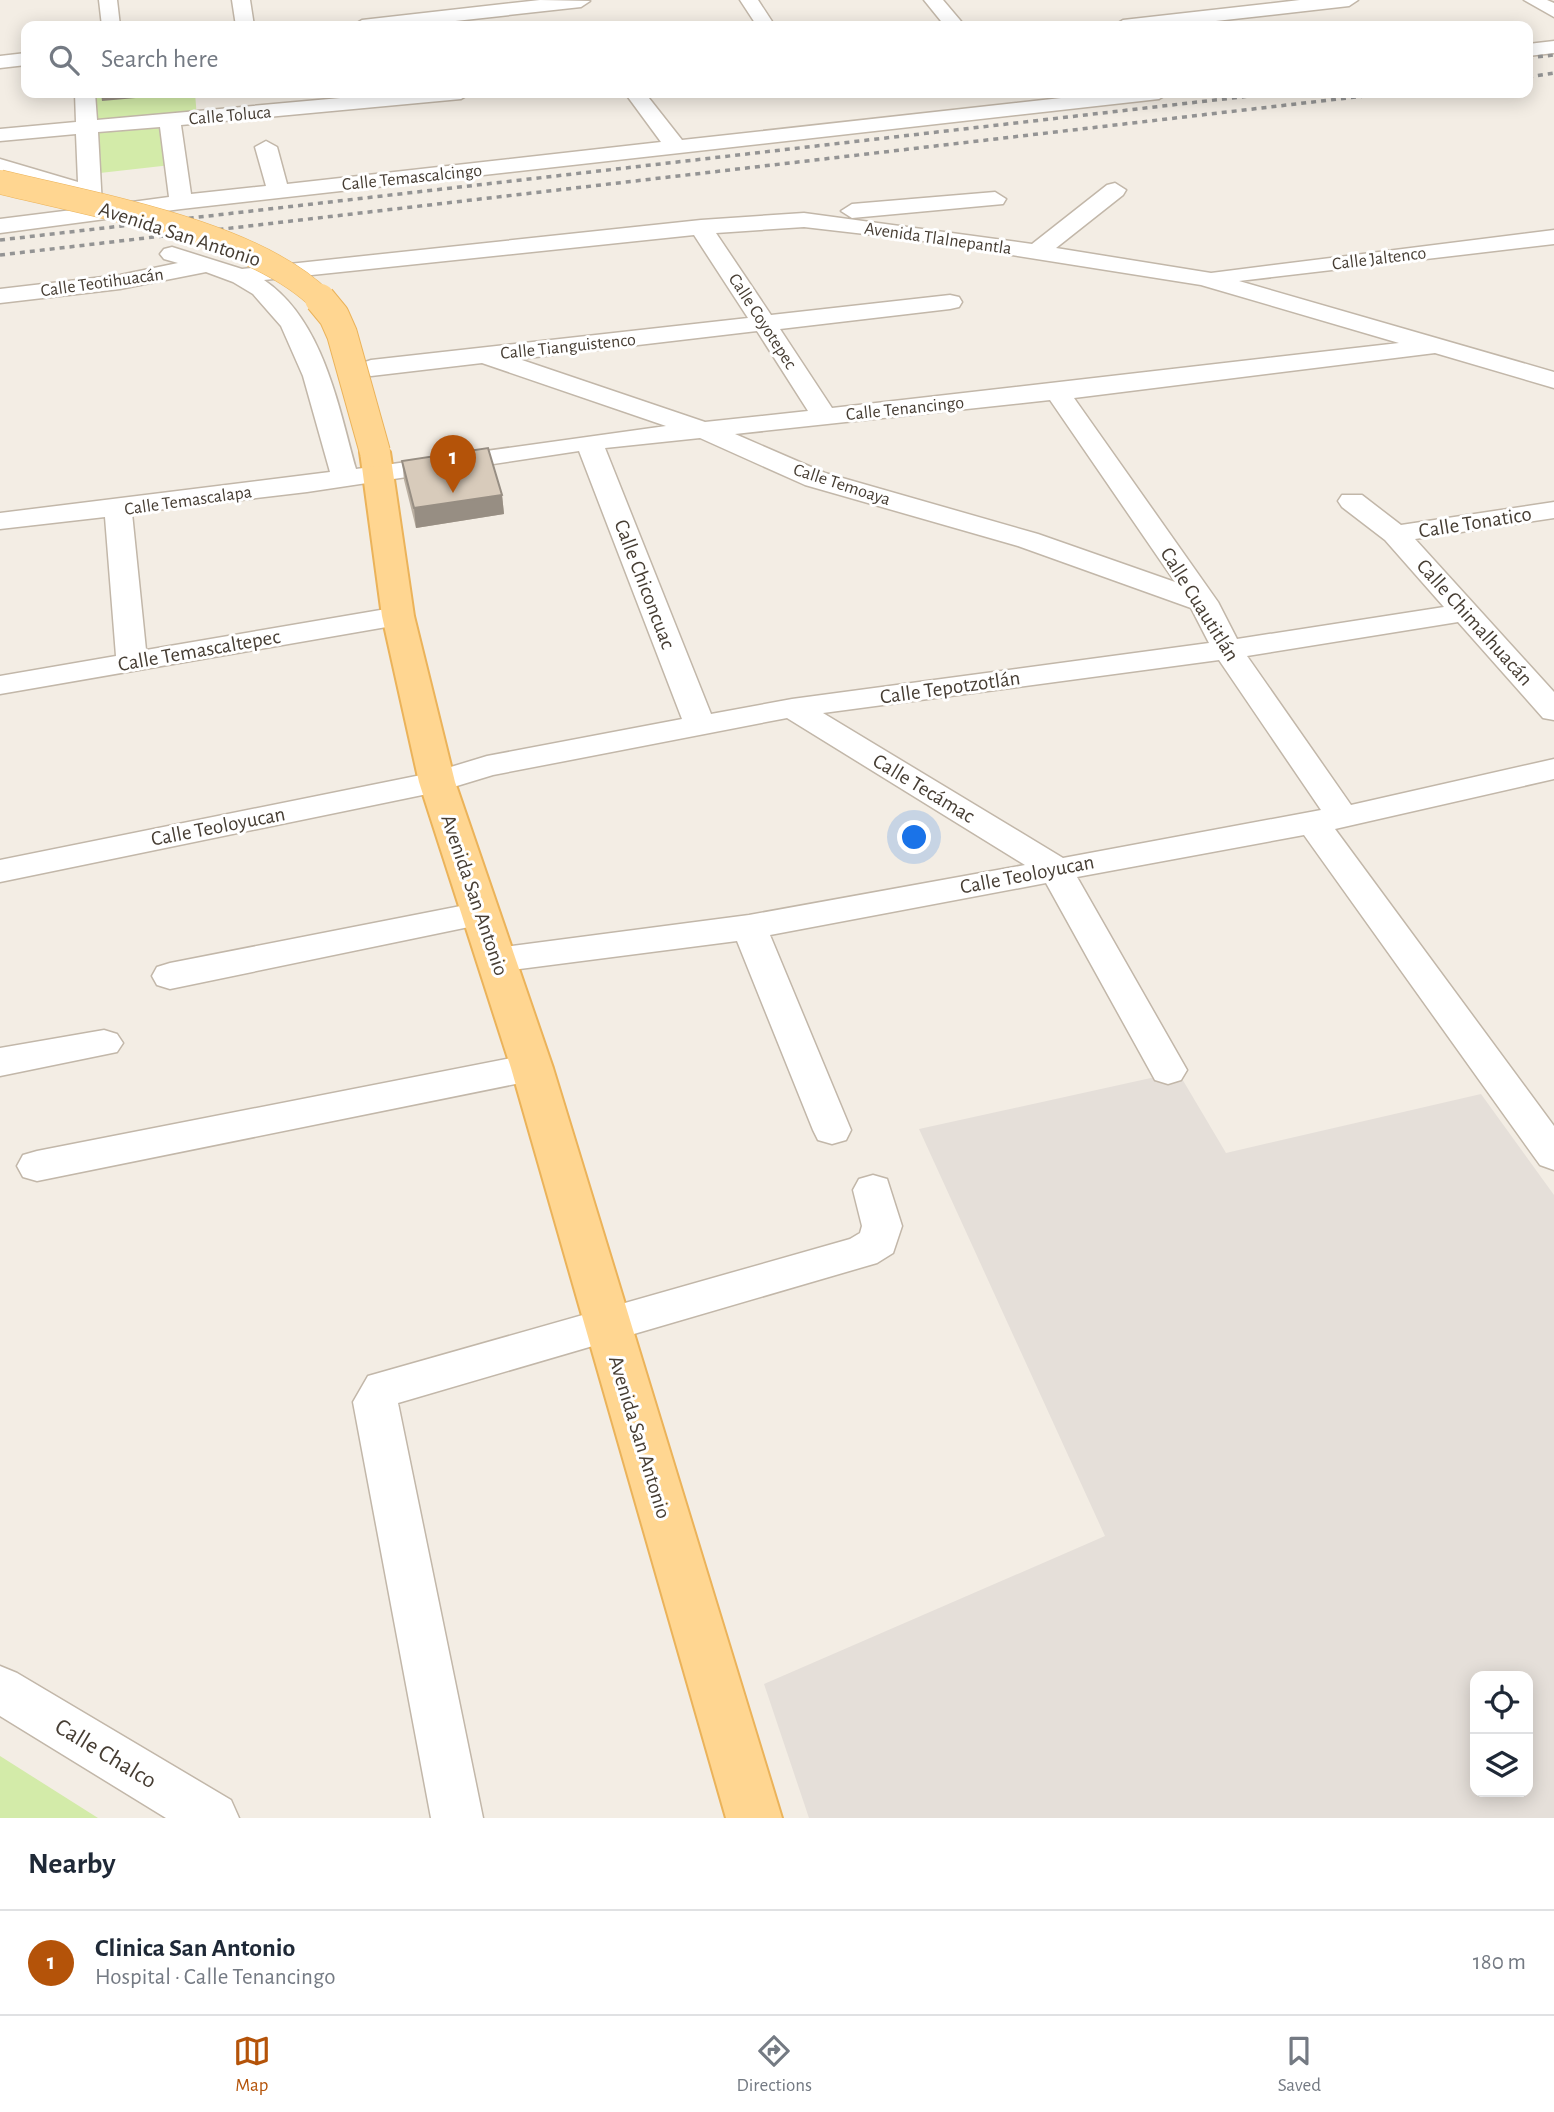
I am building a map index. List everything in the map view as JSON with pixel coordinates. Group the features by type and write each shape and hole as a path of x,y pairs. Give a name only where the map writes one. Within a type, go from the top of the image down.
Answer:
{"main road":[{"name":"Avenida San Antonio","path":"0,182 197,235 243,251 304,283 327,303 346,336 365,467 437,782 532,1068 754,1818"}],"street":[{"path":"108,0 110,21"},
{"path":"241,0 244,21"},
{"path":"371,21 376,0"},
{"path":"749,0 763,21"},
{"path":"933,0 951,21"},
{"path":"1534,0 1554,10"},
{"path":"1217,21 1338,5"},
{"path":"415,21 584,6"},
{"path":"1533,49 1554,47"},
{"path":"0,62 21,60"},
{"path":"85,98 90,203"},
{"path":"199,98 201,117"},
{"name":"Calle Toluca","path":"0,135 407,98"},
{"path":"639,98 677,148"},
{"name":"Calle Temascalcingo","path":"0,226 48,219 90,203 181,202 776,138 1022,100 1061,98"},
{"path":"170,120 181,202"},
{"path":"266,147 278,191"},
{"name":"Avenida San Antonio","path":"0,166 90,203"},
{"path":"1036,252 1115,190"},
{"path":"804,220 866,209 995,199"},
{"path":"0,203 48,219"},
{"name":"Avenida Tlalnepantla","path":"239,276 701,227 804,220 917,233 1204,278 1554,380"},
{"name":"Calle Coyotepec","path":"701,227 824,416"},
{"name":"Calle Jaltenco","path":"1204,278 1554,237"},
{"name":"Avenida San Antonio","path":"172,254 239,276 261,289 277,304 301,344 315,376 365,467"},
{"name":"Calle Teotihuacán","path":"0,296 120,282 204,265"},
{"name":"Calle Tianguistenco","path":"371,368 950,302"},
{"name":"Calle Tenancingo","path":"365,467 1057,392 1434,346"},
{"name":"Calle Temoaya","path":"484,355 701,429 815,479 1028,540 1203,602"},
{"name":"Calle Cuautitlán","path":"1057,392 1203,602 1227,650 1328,820 1554,1154"},
{"name":"Calle Chiconcuac","path":"589,442 699,725"},
{"name":"Calle Temascalapa","path":"0,521 118,509 365,467"},
{"name":"Calle Chimalhuacán","path":"1352,501 1395,534 1554,710"},
{"path":"118,509 132,661"},
{"name":"Calle Tonatico","path":"1395,534 1554,510"},
{"name":"Calle Tepotzotlán","path":"437,782 487,766 792,708 1227,650 1468,612"},
{"name":"Calle Temascaltepec","path":"0,685 398,616"},
{"name":"Calle Tecámac","path":"792,708 1055,869"},
{"name":"Calle Teoloyucan","path":"497,960 749,927 1328,820 1554,769"},
{"name":"Calle Teoloyucan","path":"0,871 437,782"},
{"path":"1055,869 1168,1070"},
{"path":"170,976 481,914"},
{"path":"749,927 832,1130"},
{"path":"0,1062 104,1044"},
{"path":"37,1166 532,1068"},
{"path":"457,1818 375,1402 383,1389 402,1381 862,1252 879,1242 882,1226 873,1189"},
{"name":"Calle Chalco","path":"0,1689 213,1818"}],"shaded area":[{"path":"1178,1072 1226,1153 1481,1094 1554,1195 1554,1818 809,1818 764,1684 1105,1536 919,1129"}],"green space":[{"path":"88,98 195,98 197,118 90,123"},
{"path":"149,126 164,130 171,165 91,174 90,134"},
{"path":"0,1756 98,1818 0,1818"}],"building":[{"path":"488,448 502,495 414,508 402,461"}],"railway":[{"path":"1533,57 1554,55"},
{"path":"1533,76 1554,73"},
{"path":"0,240 1233,98"},
{"path":"0,255 1347,98"}],"place":[{"name":"Clinica San Antonio","path":"453,493"}]}
